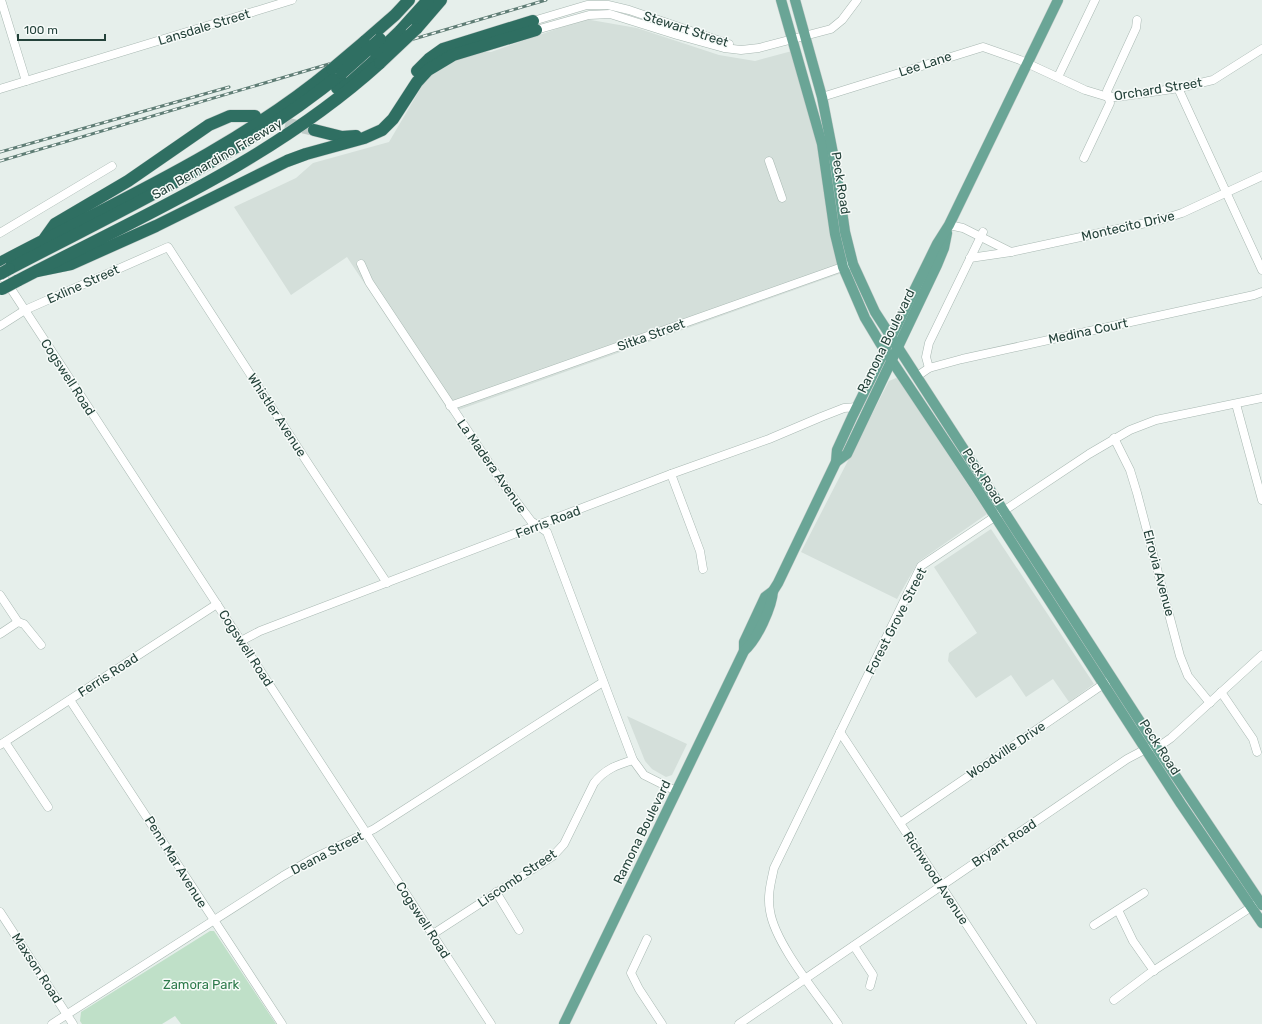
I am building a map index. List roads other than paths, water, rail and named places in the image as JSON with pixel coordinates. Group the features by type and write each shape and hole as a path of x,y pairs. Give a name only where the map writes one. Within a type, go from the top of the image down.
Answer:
{"highway":[{"name":"San Bernardino Freeway","path":"3,268 42,240 226,144 288,104 337,71 364,42 395,15 409,0"},
{"path":"3,268 234,150 300,106 337,71 380,39 418,0"},
{"path":"376,60 428,0"},
{"name":"San Bernardino Freeway","path":"1,290 229,171 277,142 333,103 376,60 416,29 441,0"},
{"path":"314,130 347,137 368,132 377,128 390,116 416,73 435,54 452,46 534,25"},
{"path":"37,271 71,264 156,226 287,161 306,154 350,143 375,134 393,120 422,76 442,60 534,25"},
{"path":"42,240 55,224 122,185 209,125 230,116 255,116"}],"main road":[{"name":"Peck Road","path":"781,0 822,144 835,234 848,265 865,318 884,351 944,431 1151,747 1259,903 1262,923"},
{"name":"Peck Road","path":"795,0 822,97 836,169 848,265 875,312 916,377 944,431"},
{"name":"Ramona Boulevard","path":"564,1024 744,651 751,644 773,601 774,590 836,462 838,450 857,407 937,244 949,226 1058,0"},
{"name":"Ramona Boulevard","path":"836,462 847,454 944,248 949,226"}],"street":[{"path":"1,0 26,81"},
{"name":"Lansdale Street","path":"0,89 292,0"},
{"name":"Stewart Street","path":"534,25 569,10 597,4 629,10 731,45 757,45 831,29 842,20 857,0"},
{"path":"1058,77 1095,0"},
{"path":"1084,158 1110,103 1107,91 1136,28 1137,20"},
{"name":"Lee Lane","path":"822,97 983,47 1027,63"},
{"name":"Orchard Street","path":"1027,63 1085,90 1108,97 1118,97 1178,88 1213,80 1262,49"},
{"path":"1178,88 1227,191 1262,270"},
{"path":"769,161 782,198"},
{"path":"0,233 112,166"},
{"name":"Montecito Drive","path":"970,258 1011,252 1160,220 1182,213 1262,176"},
{"path":"949,226 963,228 982,234 1011,252"},
{"path":"929,368 926,357 929,343 982,234"},
{"name":"Exline Street","path":"0,326 25,310 168,247"},
{"name":"Whistler Avenue","path":"168,247 306,461 388,583"},
{"name":"La Madera Avenue","path":"361,264 369,282 509,493 530,521 547,532 633,760 644,775 676,791"},
{"name":"Sitka Street","path":"450,406 848,265"},
{"name":"Cogswell Road","path":"3,268 25,310 491,1024"},
{"name":"Medina Court","path":"916,377 929,368 969,357 1262,292"},
{"name":"Forest Grove Street","path":"806,979 776,932 770,910 769,889 774,868 921,566 1114,438 1156,420 1262,398"},
{"path":"1236,404 1262,500"},
{"name":"Ferris Road","path":"241,641 260,631 671,474 769,439 844,408 857,407"},
{"name":"Elrovia Avenue","path":"1114,438 1130,470 1137,493 1180,656 1188,676 1210,703"},
{"path":"671,474 700,551 703,569"},
{"path":"0,595 18,622 24,624 41,645"},
{"name":"Ferris Road","path":"2,744 217,604"},
{"path":"0,634 18,622"},
{"name":"Bryant Road","path":"739,1024 1121,763 1171,738 1262,655"},
{"name":"Woodville Drive","path":"900,823 1107,681"},
{"name":"Deana Street","path":"52,1024 213,920 308,861 366,833 603,682"},
{"path":"1221,692 1253,739 1258,752"},
{"name":"Penn Mar Avenue","path":"70,700 128,786 213,920 282,1024"},
{"name":"Richwood Avenue","path":"840,732 1032,1024"},
{"path":"2,744 48,807"},
{"name":"Liscomb Street","path":"432,934 553,856 564,844 594,783 600,776 616,765 633,760"},
{"path":"496,892 519,930"},
{"path":"1094,925 1144,893"},
{"path":"1114,1000 1154,971 1259,903"},
{"path":"1118,910 1132,941 1154,971"},
{"name":"Maxson Road","path":"0,912 73,1024"},
{"path":"647,939 631,973 639,989 662,1024"},
{"path":"854,946 873,975 870,986"},
{"path":"806,979 838,1024"}],"tunnel":[{"path":"268,119 314,130"}],"railway":[{"path":"0,161 546,0"},
{"path":"0,152 229,87"}],"park label":[{"name":"Zamora Park","path":"201,984"}]}
